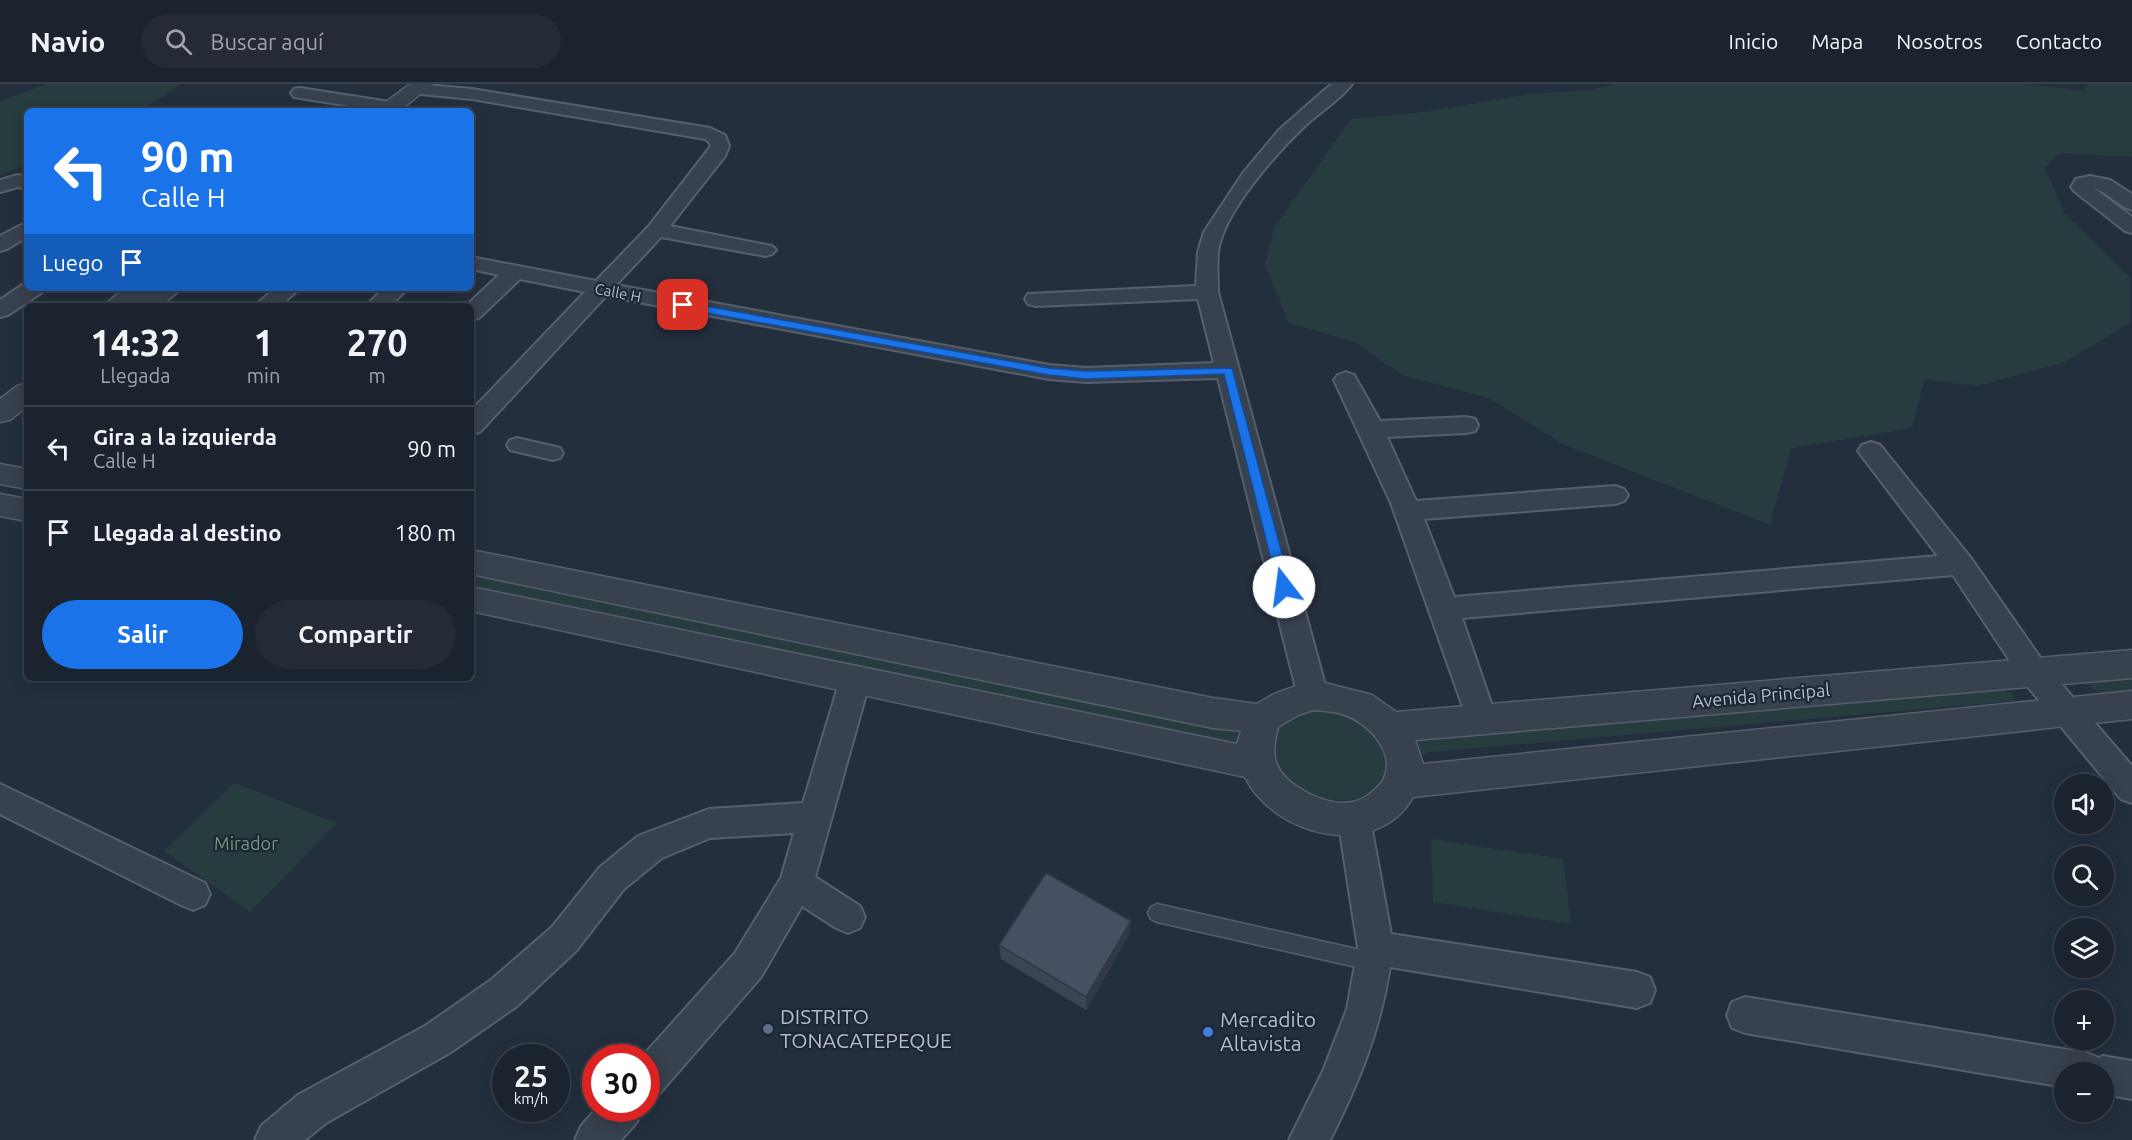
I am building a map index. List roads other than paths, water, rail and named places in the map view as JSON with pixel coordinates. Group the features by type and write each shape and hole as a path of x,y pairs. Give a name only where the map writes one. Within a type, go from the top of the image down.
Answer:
{"street":[{"path":"1312,696 1207,292 1209,247 1221,217 1264,156 1317,104 1343,84"},
{"path":"397,108 429,87 710,134 718,139 720,146 715,156 656,230 474,423"},
{"path":"300,93 383,108"},
{"path":"0,186 18,181 24,182"},
{"path":"2132,204 2109,186 2098,181 2083,183 2081,187 2132,227"},
{"path":"0,245 24,230"},
{"path":"656,230 765,250"},
{"name":"Calle H","path":"474,264 599,289 1049,372 1086,375 1228,370"},
{"path":"474,310 516,272"},
{"path":"0,310 28,291"},
{"path":"120,303 137,291"},
{"path":"149,303 165,291"},
{"path":"271,303 285,291"},
{"path":"380,303 394,291"},
{"path":"1036,299 1207,292"},
{"path":"0,392 24,374"},
{"path":"1346,380 1374,430 1445,609 1481,718"},
{"path":"0,414 24,394"},
{"path":"1374,430 1466,424"},
{"path":"517,445 553,453"},
{"path":"1871,451 1960,564 2035,674 2132,789"},
{"path":"0,474 24,478"},
{"path":"1406,511 1615,495"},
{"path":"0,505 24,509"},
{"path":"474,563 1213,713 1262,719 1288,703 1312,696 1348,700 1365,707 1390,728 1401,746 1405,763 1404,782 1386,806 1354,819 1317,816 1299,809 1271,787 1254,757 1262,719"},
{"path":"1445,609 1960,564"},
{"path":"474,600 1258,764"},
{"name":"Avenida Principal","path":"1390,728 1481,718 2035,674 2132,664"},
{"path":"660,1066 748,965 796,884 855,680"},
{"path":"1404,782 2132,705"},
{"path":"0,798 193,894"},
{"path":"275,1140 312,1109 438,1039 504,993 564,939 612,878 650,847 709,824 817,817"},
{"path":"1309,1140 1339,1081 1365,1010 1375,955 1354,819"},
{"path":"796,884 848,917"},
{"path":"1375,955 1637,990"},
{"path":"1745,1015 2054,1066"},
{"path":"2114,1077 2132,1080"},
{"path":"596,1140 611,1122"}],"lane":[{"path":"1157,913 1375,955"}],"place":[{"name":"DISTRITO TONACATEPEQUE","path":"768,1029"},
{"name":"Mercadito Altavista","path":"1208,1032"}],"park label":[{"name":"Mirador","path":"246,844"}]}
